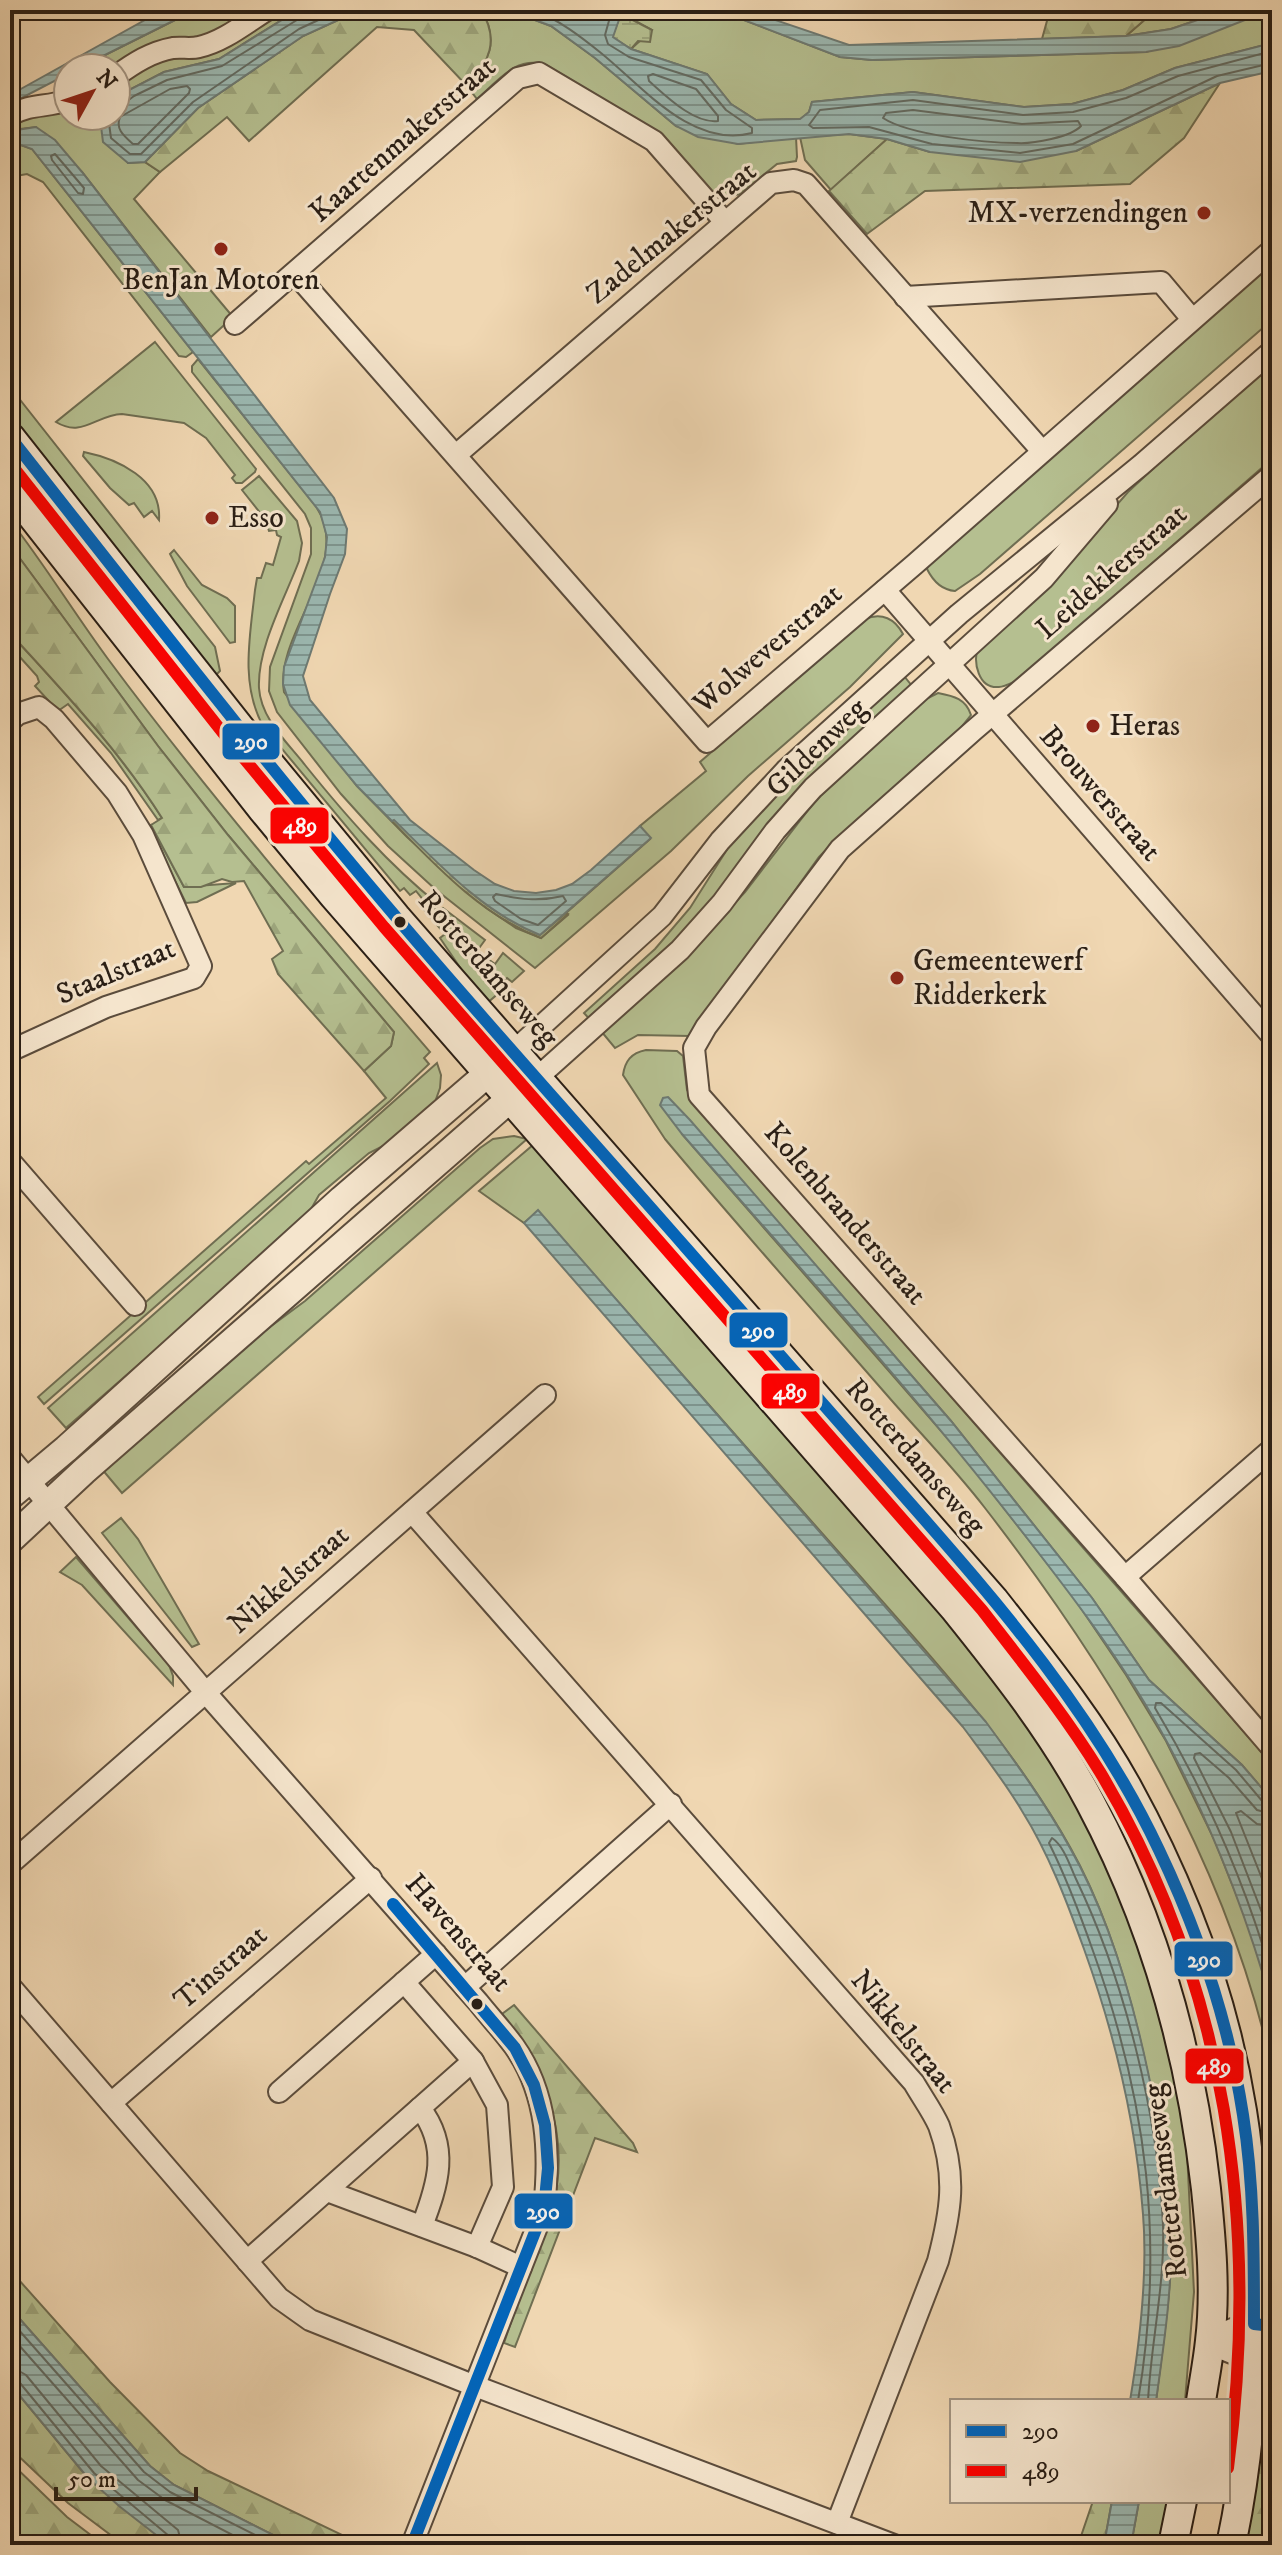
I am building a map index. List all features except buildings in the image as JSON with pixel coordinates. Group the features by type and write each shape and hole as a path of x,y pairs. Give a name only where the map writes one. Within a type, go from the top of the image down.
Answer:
{"main road":[{"name":"Rotterdamseweg","path":"10,437 315,821 396,917 994,1600 1079,1711 1126,1785 1161,1854 1196,1937 1223,2023 1242,2110 1252,2187 1264,2359 1231,2545"},
{"name":"Rotterdamseweg","path":"10,488 263,810 419,996 954,1608 1009,1678 1058,1749 1089,1800 1115,1852 1145,1924 1179,2032 1198,2121 1211,2234 1210,2341 1201,2399"},
{"path":"1173,2545 1182,2503"}],"street":[{"path":"132,65 160,51 199,47 267,10"},
{"name":"Kaartenmakerstraat","path":"235,324 518,78 539,73 654,141 725,222"},
{"path":"10,115 33,105 52,105"},
{"name":"Zadelmakerstraat","path":"456,455 771,183 794,180 806,184 1042,451"},
{"name":"Wolweverstraat","path":"295,273 707,742 1272,250"},
{"path":"905,297 1161,282 1192,319"},
{"name":"Gildenweg","path":"515,1050 662,916 720,841 786,770 928,641 1141,465 1272,351"},
{"name":"Gildenweg","path":"538,1077 680,950 722,903 791,810 1044,578 1141,465"},
{"name":"Leidekkerstraat","path":"992,715 1272,475"},
{"name":"Brouwerstraat","path":"885,590 1271,1033"},
{"name":"Staalstraat","path":"10,721 18,714 39,707 54,719 117,793 143,835 201,966 194,978 106,1007 10,1051"},
{"name":"Kolenbranderstraat","path":"992,715 840,849 706,1027 694,1048 699,1095 1272,1748"},
{"path":"20,1488 270,1262 515,1050"},
{"path":"10,1540 84,1471 538,1077"},
{"path":"10,1161 135,1305"},
{"name":"Nikkelstraat","path":"206,1693 545,1395"},
{"path":"1125,1577 1272,1449"},
{"name":"Havenstraat","path":"10,1458 20,1488 49,1504 206,1693 465,1987 515,2048 534,2085 545,2125 548,2168 544,2209 412,2545"},
{"name":"Nikkelstraat","path":"412,1512 914,2083 938,2125 951,2178 950,2217 938,2261 837,2523"},
{"path":"10,1864 206,1693"},
{"path":"465,1987 671,1804"},
{"name":"Tinstraat","path":"111,2103 371,1878"},
{"path":"279,2092 436,1954"},
{"path":"404,1982 473,2061 497,2105 503,2187 477,2247"},
{"path":"10,1986 279,2298 310,2320 894,2545"},
{"path":"247,2261 473,2061"},
{"path":"420,2108 431,2123 438,2147 435,2193 422,2226"},
{"path":"327,2191 477,2247 521,2267"},
{"path":"1210,2341 1263,2325"},
{"path":"1210,2341 1264,2359"}],"green space":[{"path":"195,10 298,10 219,59 164,72 132,88 132,52 111,52"},
{"path":"360,10 481,10 491,41 486,60 467,86 414,30 377,27 249,141 227,117 160,172 145,162 198,108 303,36"},
{"path":"481,10 508,10 551,26 595,58 676,126 738,144 796,137 796,161 777,164 740,194 716,195 657,131 546,65 535,63 517,67 477,99 467,86 486,60 491,41"},
{"path":"615,10 718,10 840,57 872,60 1146,52 1272,13 1272,43 1175,68 1123,90 1072,104 1024,107 913,92 812,102 809,112 801,119 756,120 731,104 707,74 631,49 652,30"},
{"path":"1050,10 1161,10 1126,36 1042,39"},
{"path":"1161,10 1227,10 1171,29 1126,36"},
{"path":"621,14 652,30 650,42 638,41 631,49 612,37"},
{"path":"1220,83 1184,138 1130,184 925,191 867,234 829,191 887,139 930,152 1076,151"},
{"path":"52,108 52,132 109,132 128,163 145,162 160,172 134,199 233,317 211,337 82,172 36,127 12,130 17,117"},
{"path":"849,134 887,139 831,190 805,160 800,137"},
{"path":"21,145 32,149 193,352 186,357 179,356 43,182 27,174 10,177 10,151"},
{"path":"1272,263 1272,320 980,574 955,591 935,581 927,569 929,563"},
{"path":"155,342 256,469 242,483 236,483 232,478 235,475 206,438 184,423 122,414 74,428 56,422"},
{"path":"198,359 315,505 325,527 326,550 321,574 290,645 284,669 284,692 357,786 407,837 485,907 516,928 541,938 650,839 640,826 706,771 700,762 865,619 877,616 887,618 903,634 850,687 748,776 671,851 535,968 435,889 388,846 341,794 277,712 269,691 270,667 311,554 311,528 305,514 192,372 192,366"},
{"path":"1272,363 1272,459 1018,680 1001,687 986,684 977,667 978,647 1051,581 1128,492"},
{"path":"10,387 215,647 220,671 214,677 10,418"},
{"path":"84,452 123,466 146,482 158,506 159,520 152,511 144,517 134,503 129,505 110,488 83,456"},
{"path":"259,476 297,521 302,543 299,561 262,656 259,688 264,710 283,739 352,821 402,873 439,905 429,915 420,905 424,901 416,891 410,895 404,888 400,891 263,726 256,710 251,694 248,660 255,590 257,578 261,578 266,563 273,565 281,537 276,530 269,531 265,519 242,490"},
{"path":"10,520 108,659 185,760 430,1052 424,1058 429,1064 390,1101 44,1404 38,1397 306,1161 309,1164 386,1098 364,1071 391,1046 394,1032 228,835 158,746 10,545"},
{"path":"10,545 158,746 228,835 394,1032 391,1046 364,1071 278,974 272,959 283,951 244,881 222,879 201,887 184,887 151,825 162,818 145,793 90,722 10,633"},
{"path":"174,550 202,585 227,598 235,606 235,642 230,643 187,586 170,554"},
{"path":"10,633 109,745 162,818 158,820 111,753 68,704 58,711 35,686 39,682 37,676 10,646"},
{"path":"904,676 912,686 824,764 778,816 707,913 593,1023 584,1013 655,949 690,908 740,829 792,769"},
{"path":"938,693 959,699 971,715 917,771 819,857 690,1036 638,1035 615,1048 601,1031 723,916 816,800 924,700"},
{"path":"394,819 480,900 519,925 540,935 568,914 541,938 519,928 460,888 392,821"},
{"path":"151,825 184,887 236,883 197,902 186,903 148,827"},
{"path":"443,908 485,940 477,951 495,964 503,953 524,971 512,982 507,978 502,982 506,987 487,1003 440,938 445,934 431,918"},
{"path":"646,1050 677,1051 683,1056 687,1090 698,1107 1272,1764 1272,1800 1242,1765 1149,1680 1092,1598 951,1421 689,1120 682,1134 963,1456 1072,1595 1126,1675 1166,1741 1214,1839 1252,1934 1272,2005 1272,2068 1252,1991 1226,1916 1160,1773 1121,1704 1033,1572 973,1493 665,1139 623,1075 630,1058"},
{"path":"437,1063 441,1075 435,1102 393,1141 369,1153 319,1195 306,1218 66,1428 48,1408"},
{"path":"514,1136 527,1139 122,1493 101,1468 243,1347 305,1301 480,1148 493,1139"},
{"path":"533,1145 970,1645 1024,1715 1095,1837 1138,1936 1184,2092 1194,2292 1185,2399 1156,2399 1167,2314 1171,2226 1166,2174 1151,2087 1135,2016 1114,1946 1070,1847 1019,1767 961,1692 538,1211 524,1223 479,1191"},
{"path":"121,1518 138,1539 199,1644 192,1647 102,1533"},
{"path":"76,1557 169,1665 173,1685 82,1585 60,1572"},
{"path":"514,2005 633,2143 637,2152 595,2138 515,2347 504,2343 551,2212 559,2161 547,2094 527,2052 502,2014"},
{"path":"10,2270 110,2382 180,2453 208,2471 363,2545 293,2545 174,2485 150,2466 10,2308"},
{"path":"10,2384 88,2478 169,2545 124,2545 68,2503 10,2448"},
{"path":"1272,2404 1272,2507 1260,2545 1243,2545 1264,2414"},
{"path":"10,2462 67,2517 104,2545 18,2545 10,2537"},
{"path":"1092,2503 1112,2503 1104,2545 1078,2545"},
{"path":"1139,2503 1172,2503 1163,2545 1131,2545"}],"water":[{"path":"163,10 195,10 111,52 87,52"},
{"path":"298,10 360,10 303,36 198,108 145,162 128,163 103,142 102,132 132,132 132,88 164,72 219,59"},
{"path":"508,10 581,10 590,18 599,10 615,10 621,14 613,37 631,49 707,74 731,104 756,120 800,119 809,112 812,102 913,92 1024,107 1072,104 1123,90 1175,68 1272,43 1272,71 1220,83 1076,151 1020,162 930,152 887,139 849,134 738,144 698,137 676,126 595,58 551,26"},
{"path":"718,10 746,10 849,45 1126,36 1171,29 1227,10 1272,10 1272,13 1255,16 1179,46 1146,52 872,60 840,57"},
{"path":"52,72 52,82 10,104 10,95"},
{"path":"36,127 55,140 82,172 334,498 347,529 345,554 303,676 310,700 410,820 495,884 514,891 536,893 572,884 640,826 651,838 540,935 480,900 444,869 357,786 290,705 283,684 284,667 325,557 327,537 320,512 32,149 21,145 10,151 10,131"},
{"path":"668,1097 951,1421 1092,1598 1149,1680 1242,1765 1272,1800 1272,2005 1239,1904 1199,1806 1151,1713 1115,1657 1036,1550 935,1424 682,1134 660,1105 663,1098"},
{"path":"538,1210 986,1722 1070,1848 1100,1911 1124,1979 1151,2084 1168,2186 1171,2270 1156,2399 1130,2399 1140,2332 1144,2261 1140,2180 1129,2113 1095,1981 1064,1896 1032,1827 963,1727 524,1223"},
{"path":"10,2308 150,2466 174,2485 293,2545 169,2545 119,2506 88,2478 10,2384"},
{"path":"1112,2503 1139,2503 1131,2545 1104,2545"}],"transit line":[{"name":"290","path":"10,437 346,858 974,1577 1076,1707 1134,1801 1159,1850 1211,1980 1230,2047 1247,2141 1253,2220 1254,2324 1272,2326"},
{"name":"489","path":"10,463 227,738 384,927 982,1610 1058,1710 1100,1772 1143,1853 1178,1936 1205,2021 1224,2108 1235,2197 1239,2287 1237,2377 1230,2448"},
{"name":"290","path":"393,1904 515,2048 534,2085 545,2125 548,2168 544,2209 412,2545"}],"place":[{"name":"MX-verzendingen","path":"1204,213"},
{"name":"BenJan Motoren","path":"221,249"},
{"name":"Esso","path":"212,518"},
{"name":"Heras","path":"1093,726"},
{"name":"Gemeentewerf Ridderkerk","path":"897,978"}]}
